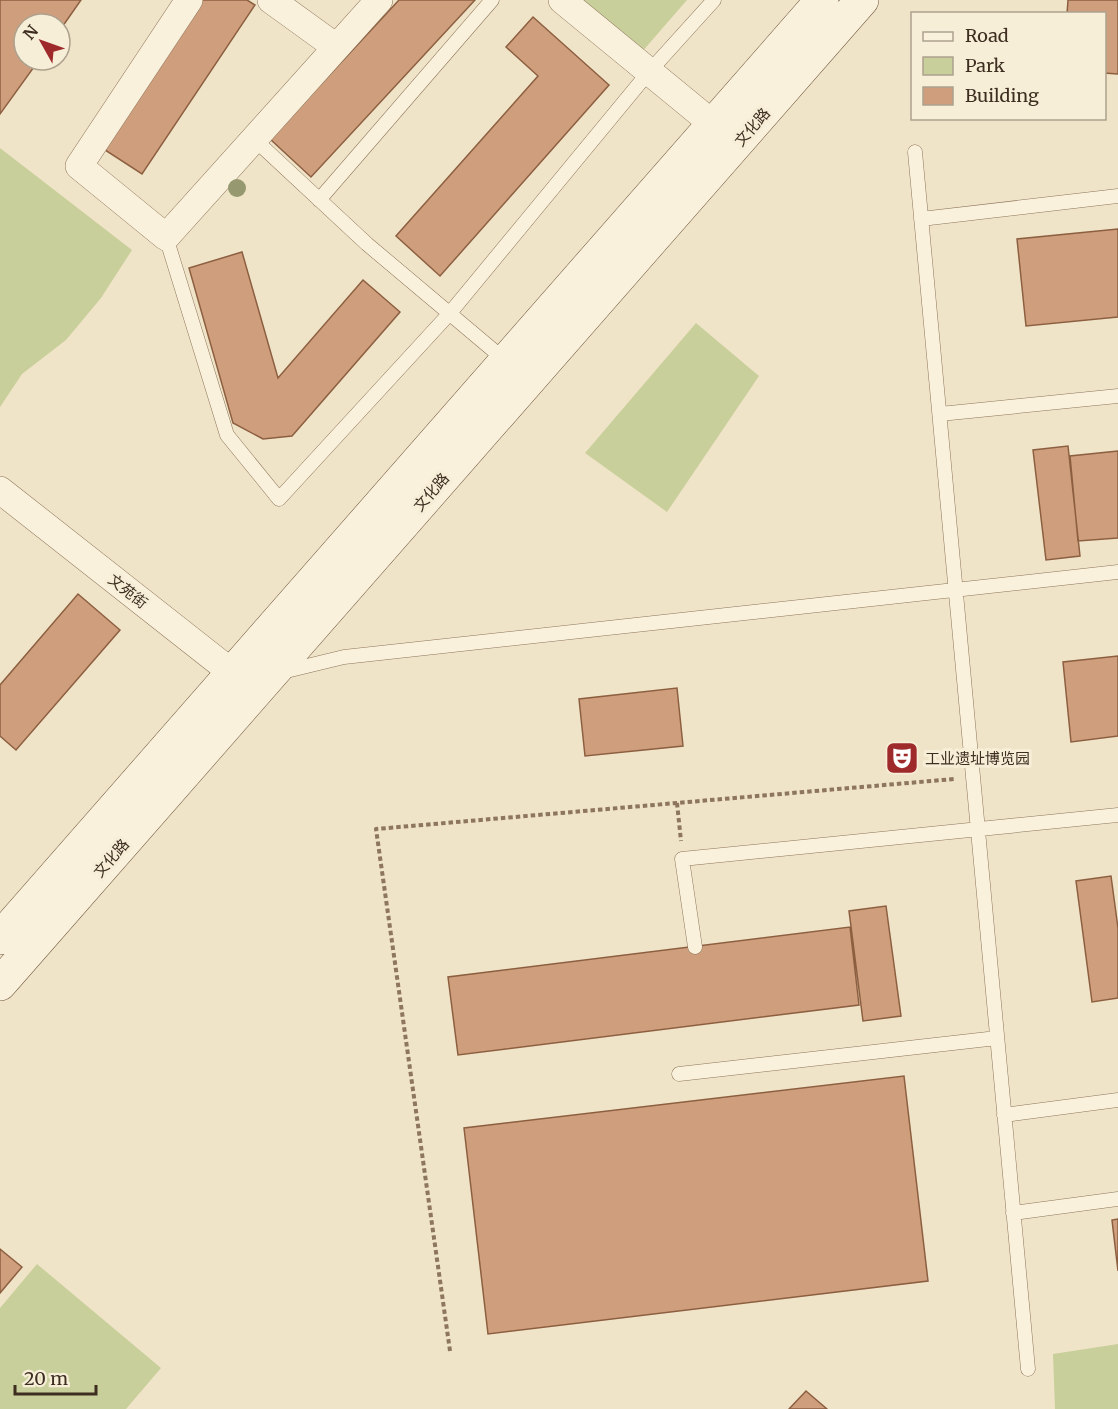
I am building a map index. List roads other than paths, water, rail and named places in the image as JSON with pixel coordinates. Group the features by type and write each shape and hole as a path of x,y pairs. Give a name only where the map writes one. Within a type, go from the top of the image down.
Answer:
{"main road":[{"name":"文化路","path":"0,984 253,680 506,361 822,0"},
{"name":"文化路","path":"0,938 253,680 862,0"}],"street":[{"path":"189,0 79,166 166,237 379,0"},
{"path":"271,0 336,47"},
{"path":"562,0 648,73 713,124"},
{"name":"文苑街","path":"0,490 253,680"}],"lane":[{"path":"319,200 492,0"},
{"path":"166,237 227,435 279,499 450,314 648,73 714,0"},
{"path":"254,139 319,200 506,361"},
{"path":"915,153 1028,1369"},
{"path":"921,219 1118,196"},
{"path":"940,414 1118,396"},
{"path":"253,680 344,657 1118,572"},
{"path":"695,947 682,859 1118,815"},
{"path":"679,1074 997,1038"},
{"path":"1004,1115 1118,1100"},
{"path":"1013,1213 1118,1199"}],"place":[{"name":"工业遗址博览园","path":"902,758"}]}
